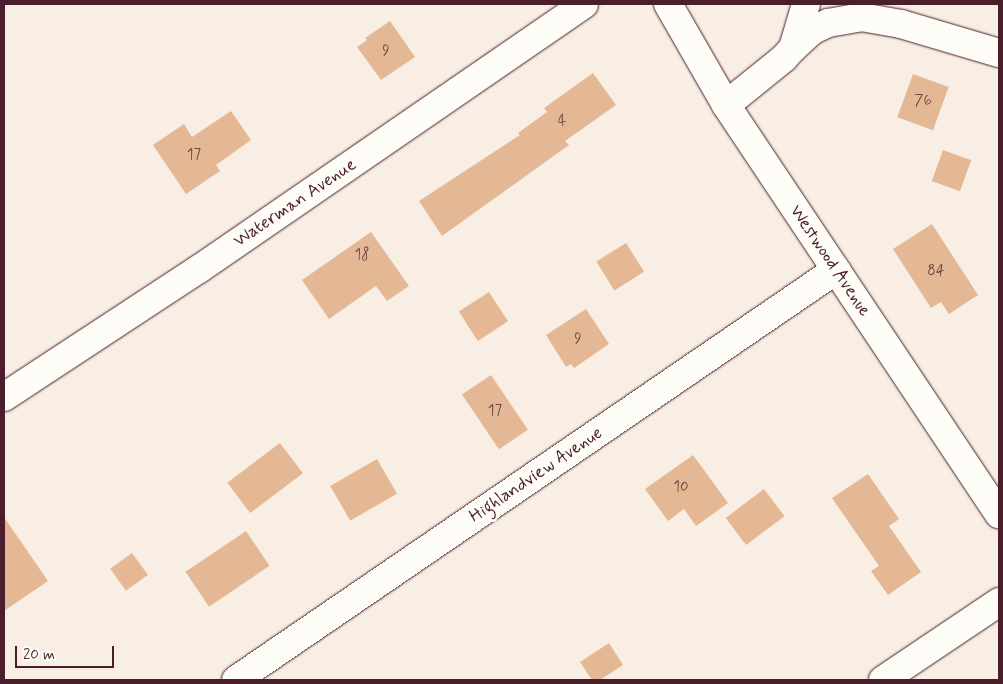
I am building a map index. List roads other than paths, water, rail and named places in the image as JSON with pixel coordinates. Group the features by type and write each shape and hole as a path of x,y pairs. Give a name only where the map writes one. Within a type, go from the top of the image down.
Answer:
{"street":[{"name":"Waterman Avenue","path":"4,398 199,269 584,4"},
{"name":"Westwood Avenue","path":"668,4 726,105 999,514"},
{"path":"793,48 806,4"},
{"path":"726,105 784,58 813,30 828,23 861,18 900,24 999,53"},
{"name":"Highlandview Avenue","path":"236,680 836,270"},
{"path":"883,680 999,602"}]}
